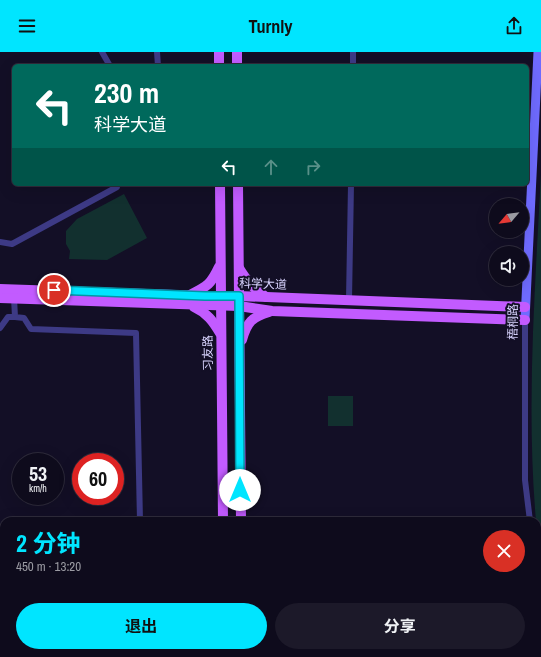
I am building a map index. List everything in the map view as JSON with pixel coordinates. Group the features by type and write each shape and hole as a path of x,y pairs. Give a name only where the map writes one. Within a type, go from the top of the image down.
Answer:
{"main road":[{"path":"219,52 219,64"},
{"path":"237,52 237,64"},
{"name":"习友路","path":"220,186 223,517"},
{"path":"238,186 241,517"},
{"path":"220,265 212,281 190,301 212,320 221,335"},
{"path":"239,268 248,283 255,290 266,297"},
{"name":"科学大道","path":"0,289 190,301"},
{"name":"科学大道","path":"0,298 220,301 239,296 525,307"},
{"name":"科学大道","path":"220,301 239,306 272,311 525,320"},
{"path":"239,351 245,329 252,319 257,315 272,311"}],"street":[{"path":"102,52 109,64"},
{"path":"158,52 158,64"},
{"path":"353,52 353,64"},
{"name":"梧桐路","path":"530,517 525,480 525,307 538,52"},
{"path":"0,242 12,244 117,186"},
{"path":"349,300 351,186"},
{"path":"14,298 15,317"},
{"path":"0,328 8,317 15,317 24,318 31,329 136,333 140,517"}],"green space":[{"path":"541,174 541,517 536,517 533,478 532,348"},
{"path":"124,194 147,238 107,260 69,259 70,251 66,244 66,231 77,219"},
{"path":"328,396 353,396 353,426 328,426"}],"route":[{"path":"54,290 239,296 240,490"}]}
